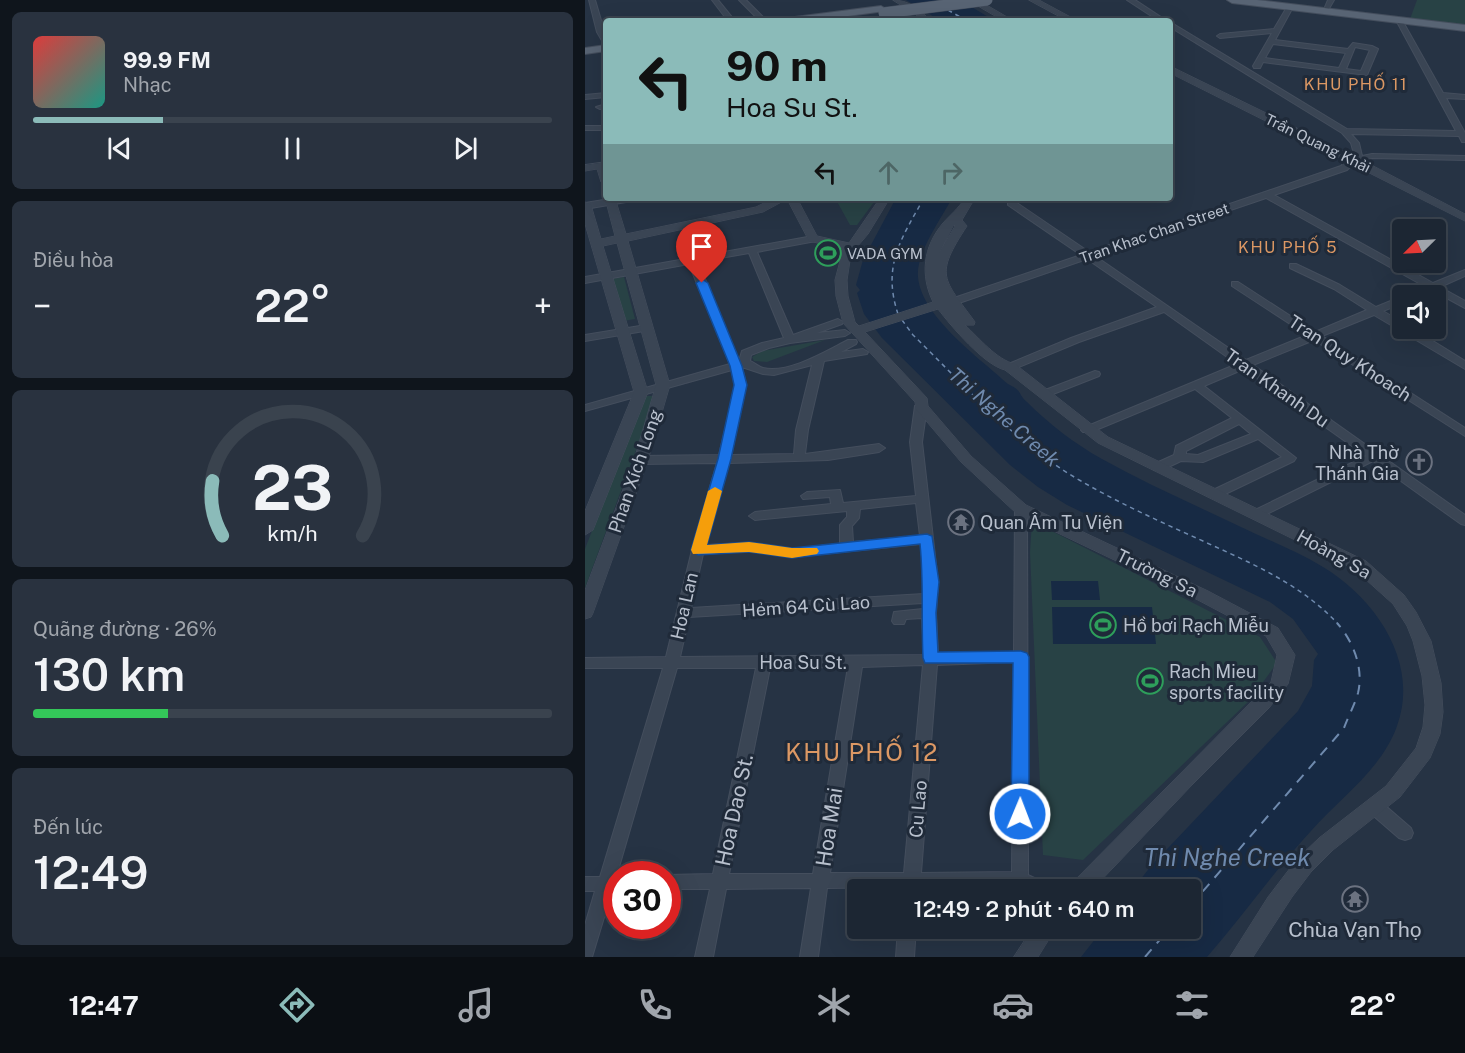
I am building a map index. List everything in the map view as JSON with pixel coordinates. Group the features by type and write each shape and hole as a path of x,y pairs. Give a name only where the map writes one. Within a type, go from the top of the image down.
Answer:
{"main road":[{"path":"847,18 957,0"},
{"path":"816,18 987,0"},
{"path":"1232,0 1465,28"},
{"path":"585,46 603,43"},
{"path":"585,51 603,48"}],"street":[{"path":"715,0 730,18"},
{"path":"743,0 761,18"},
{"path":"897,0 923,18"},
{"path":"972,0 1005,18"},
{"path":"1033,0 1051,8"},
{"path":"1038,0 1069,18"},
{"path":"1130,0 1159,18"},
{"path":"1326,11 1331,0"},
{"path":"585,6 593,3 603,38"},
{"path":"1251,74 1290,7"},
{"path":"1399,20 1463,137"},
{"path":"1173,26 1345,130 1357,146 1358,155 1354,159"},
{"path":"1220,36 1276,31"},
{"path":"1270,42 1350,51"},
{"path":"1261,60 1364,73 1374,49 1353,45 1342,70"},
{"name":"Trần Quang Khải","path":"1173,70 1354,159 1465,218"},
{"path":"585,97 603,95"},
{"path":"1441,95 1465,97"},
{"path":"585,128 603,128"},
{"path":"1345,130 1463,137"},
{"path":"1354,159 1372,156 1465,158"},
{"name":"Tran Khac Chan Street","path":"945,305 1348,166 1354,159"},
{"path":"585,168 603,165"},
{"path":"1266,194 1431,285"},
{"path":"585,205 606,201"},
{"name":"Phan Xích Long","path":"585,613 641,460 663,385 624,239 611,201"},
{"path":"751,211 753,207 764,201"},
{"path":"595,244 759,210 776,201"},
{"path":"794,201 813,238"},
{"name":"Trường Sa","path":"883,201 848,251 838,258 832,281 850,333 863,352 913,405 921,406 966,459 1021,509 1202,595 1272,632 1286,655 1279,684 1263,703 1185,779 1089,879"},
{"name":"Hoàng Sa","path":"968,201 956,220 961,226 949,244 939,266 938,275 945,305 1002,365 1010,367 1087,430 1158,467 1349,558 1371,572 1398,597 1420,632 1434,692 1431,733 1420,757 1396,788 1308,862 1241,957"},
{"name":"Tran Khanh Du","path":"1011,203 1165,308 1465,520"},
{"name":"Phan Xích Long","path":"585,205 605,277 642,392 585,530"},
{"path":"585,280 813,238 848,251"},
{"path":"752,250 790,340"},
{"name":"Trường Sa","path":"848,251 841,280 841,296 850,333 922,401 921,406"},
{"name":"Hoa Lan","path":"616,861 672,661 682,613 724,459 741,385 741,365 693,261"},
{"path":"1293,266 1337,287 1392,321"},
{"path":"1435,285 1465,273"},
{"name":"Tran Quy Khoach","path":"1235,284 1465,433"},
{"path":"1446,294 1465,305"},
{"path":"1087,430 1392,303"},
{"path":"741,365 746,353 766,345 850,333 945,305"},
{"path":"1010,367 1165,308"},
{"path":"585,338 646,328"},
{"path":"799,458 802,430 819,358 850,333"},
{"path":"1421,339 1465,366"},
{"path":"585,408 741,365 762,371 775,370 819,358 863,352"},
{"path":"1044,394 1095,374"},
{"path":"1196,385 1290,458 1215,494"},
{"name":"Cu Lao","path":"912,879 931,658 929,605 931,582 916,442 921,406"},
{"path":"1180,457 1180,449 1239,420"},
{"path":"1158,467 1180,457 1199,459 1258,435"},
{"path":"641,460 799,458 879,448"},
{"path":"1257,514 1373,457"},
{"path":"807,496 836,493 838,508"},
{"path":"755,516 923,499"},
{"path":"847,547 846,525 853,518 854,506"},
{"path":"1020,879 1021,509"},
{"path":"698,550 749,547 792,553 927,539"},
{"path":"899,621 900,615 929,605"},
{"name":"Hẻm 64 Cù Lao","path":"682,613 929,605"},
{"name":"Hoa Su St.","path":"585,663 856,662 1021,657"},
{"name":"Hoa Mai","path":"809,957 856,662"},
{"name":"Hoa Dao St.","path":"704,957 764,663"},
{"path":"1375,807 1405,833"},
{"path":"681,882 847,882"},
{"path":"585,884 603,884"},
{"name":"Hoa Lan","path":"585,954 603,904"},
{"path":"905,957 906,939"},
{"path":"1025,957 1037,939"}],"green space":[{"path":"1417,0 1465,0 1465,26 1410,19"},
{"path":"837,201 875,201 857,225 850,225"},
{"path":"624,277 635,319 623,321 612,279"},
{"path":"825,340 767,362 754,361 752,357 762,351"},
{"path":"644,396 656,396 585,588 585,549"},
{"name":"Rach Mieu sports facility","path":"1032,521 1260,637 1277,663 1250,700 1083,860 1043,855 1030,552"}],"water":[{"path":"906,0 960,0 990,18 936,18"},
{"name":"Thi Nghe Creek","path":"894,201 950,201 925,247 919,264 918,281 924,298 935,314 964,346 1016,389 1053,426 1092,453 1154,486 1323,567 1360,596 1389,635 1398,656 1403,679 1403,702 1390,742 1371,769 1297,846 1207,957 1081,957 1095,939 1201,939 1201,879 1141,879 1298,711 1312,686 1314,660 1318,654 1293,619 1270,602 1067,505 1038,487 1010,465 882,338 864,314 857,293 860,290 856,285 863,260"},
{"path":"1051,581 1098,581 1100,600 1052,600"},
{"name":"Hồ bơi Rạch Miễu","path":"1052,607 1152,607 1156,644 1053,644"}],"ferry route":[{"path":"948,10 962,18"},
{"path":"898,314 892,281 896,253 922,201"},
{"path":"902,320 913,335 992,414 1057,466 1147,516 1249,562 1296,589 1337,623"},
{"path":"1201,893 1344,728 1358,693 1359,674 1356,655 1348,638 1337,623"},
{"path":"1145,957 1161,939"}],"slow traffic":[{"path":"715,491 698,550 749,547 792,553 812,551"}],"place":[{"name":"VADA GYM","path":"828,253"},
{"name":"Nhà Thờ Thánh Gia","path":"1419,462"},
{"name":"Quan Âm Tu Viện","path":"961,522"},
{"name":"Hồ bơi Rạch Miễu","path":"1103,625"},
{"name":"Rach Mieu sports facility","path":"1150,681"},
{"name":"Chùa Vạn Thọ","path":"1355,899"}],"district":[{"name":"KHU PHỐ 11","path":"1356,84"},
{"name":"KHU PHỐ 5","path":"1288,247"},
{"name":"KHU PHỐ 12","path":"862,752"}],"route":[{"path":"702,283 736,366 741,385 724,459 698,550 749,547 792,553 927,539 931,582 929,613 931,658 1021,657 1020,814"}]}
